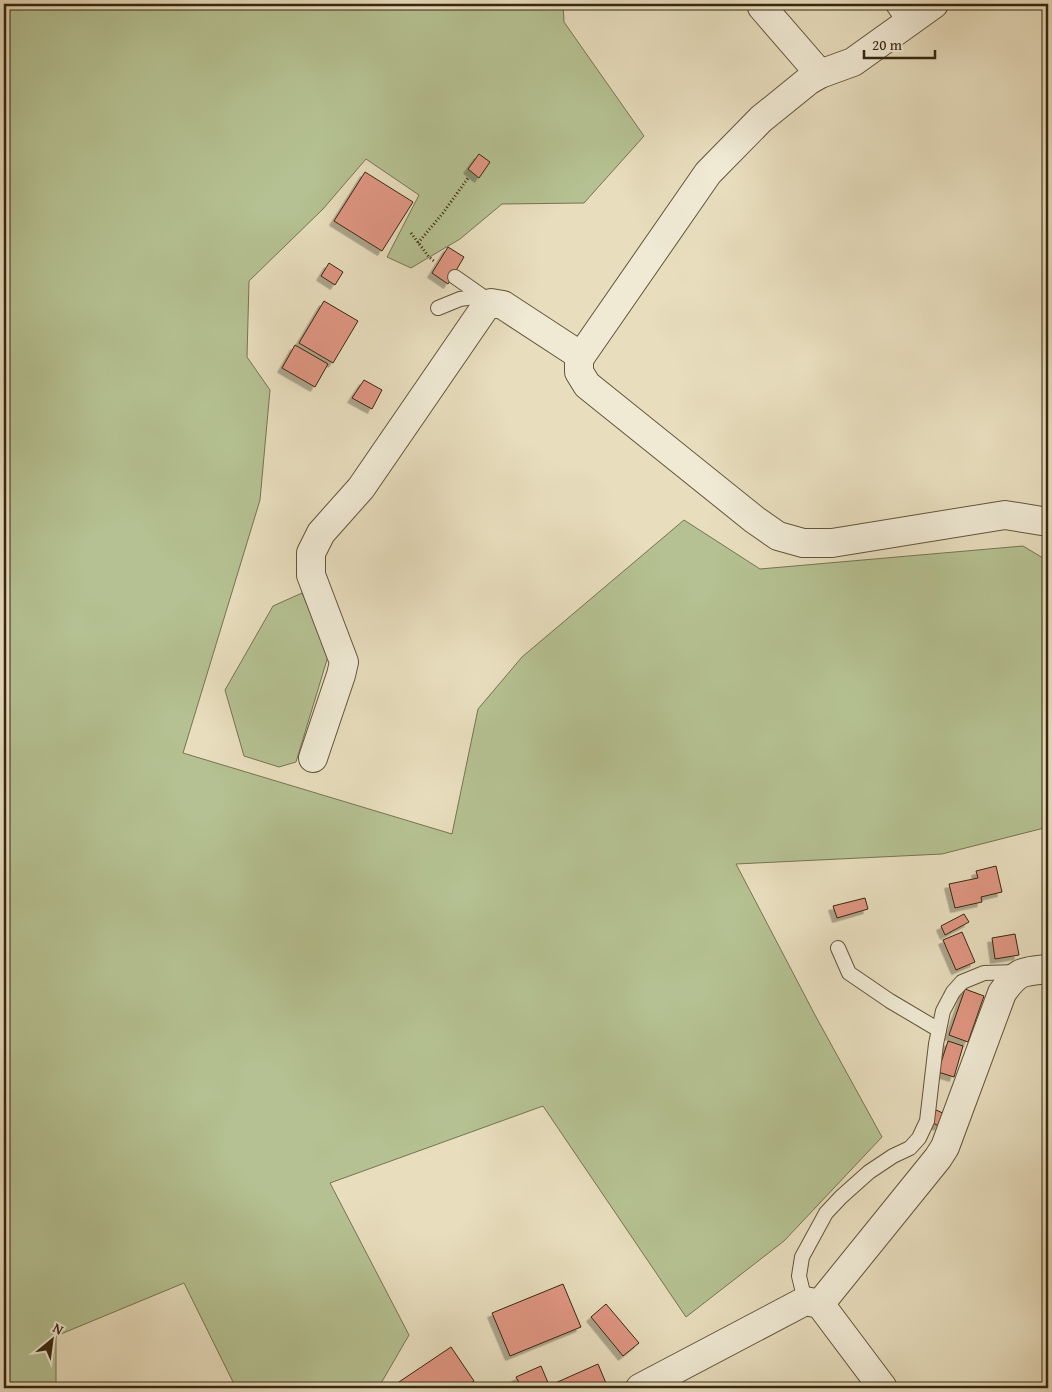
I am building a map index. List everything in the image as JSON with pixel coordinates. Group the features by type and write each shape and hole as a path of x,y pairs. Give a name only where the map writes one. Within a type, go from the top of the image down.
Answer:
{"street":[{"path":"934,4 898,14 852,62 820,74 808,81 761,119 708,173 579,359 579,372 588,385 741,509 778,536 804,543 832,543 1005,515 1048,522"},
{"path":"762,7 820,74"},
{"path":"313,758 344,662 311,575 311,553 321,533 361,488 486,306 486,300 503,305 581,356"},
{"path":"640,1388 813,1302 938,1158 945,1147 1002,993 1009,983 1021,972 1048,969"},
{"path":"813,1302 882,1388"}],"lane":[{"path":"455,276 486,300"},
{"path":"438,308 460,299 486,300"},
{"path":"838,948 850,973 890,1002 939,1030"},
{"path":"813,1302 800,1276 802,1258 826,1213 869,1172 893,1156 910,1148 919,1138 927,1121 939,1030 943,1011 953,992 962,982 984,973 1021,972"}],"path":[{"path":"418,243 443,213 468,178"},
{"path":"411,233 435,262"}],"green space":[{"path":"4,4 563,4 564,22 644,136 584,203 502,204 460,239 411,268 387,257 419,195 366,159 323,209 249,281 247,357 270,390 260,500 183,753 452,834 478,709 522,657 684,520 760,569 1023,546 1048,561 1048,827 942,854 736,864 815,1015 882,1137 784,1241 686,1317 543,1106 330,1183 409,1335 380,1388 236,1388 184,1283 56,1336 56,1388 4,1388"},
{"path":"302,593 329,653 296,762 279,767 244,756 225,690 273,606"}],"building":[{"path":"479,154 490,162 479,178 468,169"},
{"path":"365,172 413,202 382,251 334,221"},
{"path":"448,247 464,257 448,284 432,273"},
{"path":"329,263 343,272 335,285 321,276"},
{"path":"324,301 358,321 333,363 299,343"},
{"path":"295,345 328,364 315,387 282,368"},
{"path":"364,380 382,390 372,409 352,398"},
{"path":"996,866 1002,892 981,897 982,902 955,908 949,884 978,878 976,871"},
{"path":"865,898 868,909 837,918 833,906"},
{"path":"964,914 969,922 945,935 941,926"},
{"path":"962,932 975,962 956,970 943,940"},
{"path":"1015,934 1019,955 995,959 992,938"},
{"path":"965,989 984,996 968,1042 949,1035"},
{"path":"948,1041 963,1046 954,1077 938,1072"},
{"path":"936,1110 945,1114 939,1126 931,1122"},
{"path":"563,1284 581,1327 510,1356 492,1313"},
{"path":"606,1304 639,1343 623,1356 591,1317"},
{"path":"451,1347 474,1381 463,1388 395,1388 393,1386"},
{"path":"598,1364 608,1388 544,1388"},
{"path":"541,1366 549,1385 542,1388 522,1388 516,1377"}]}
